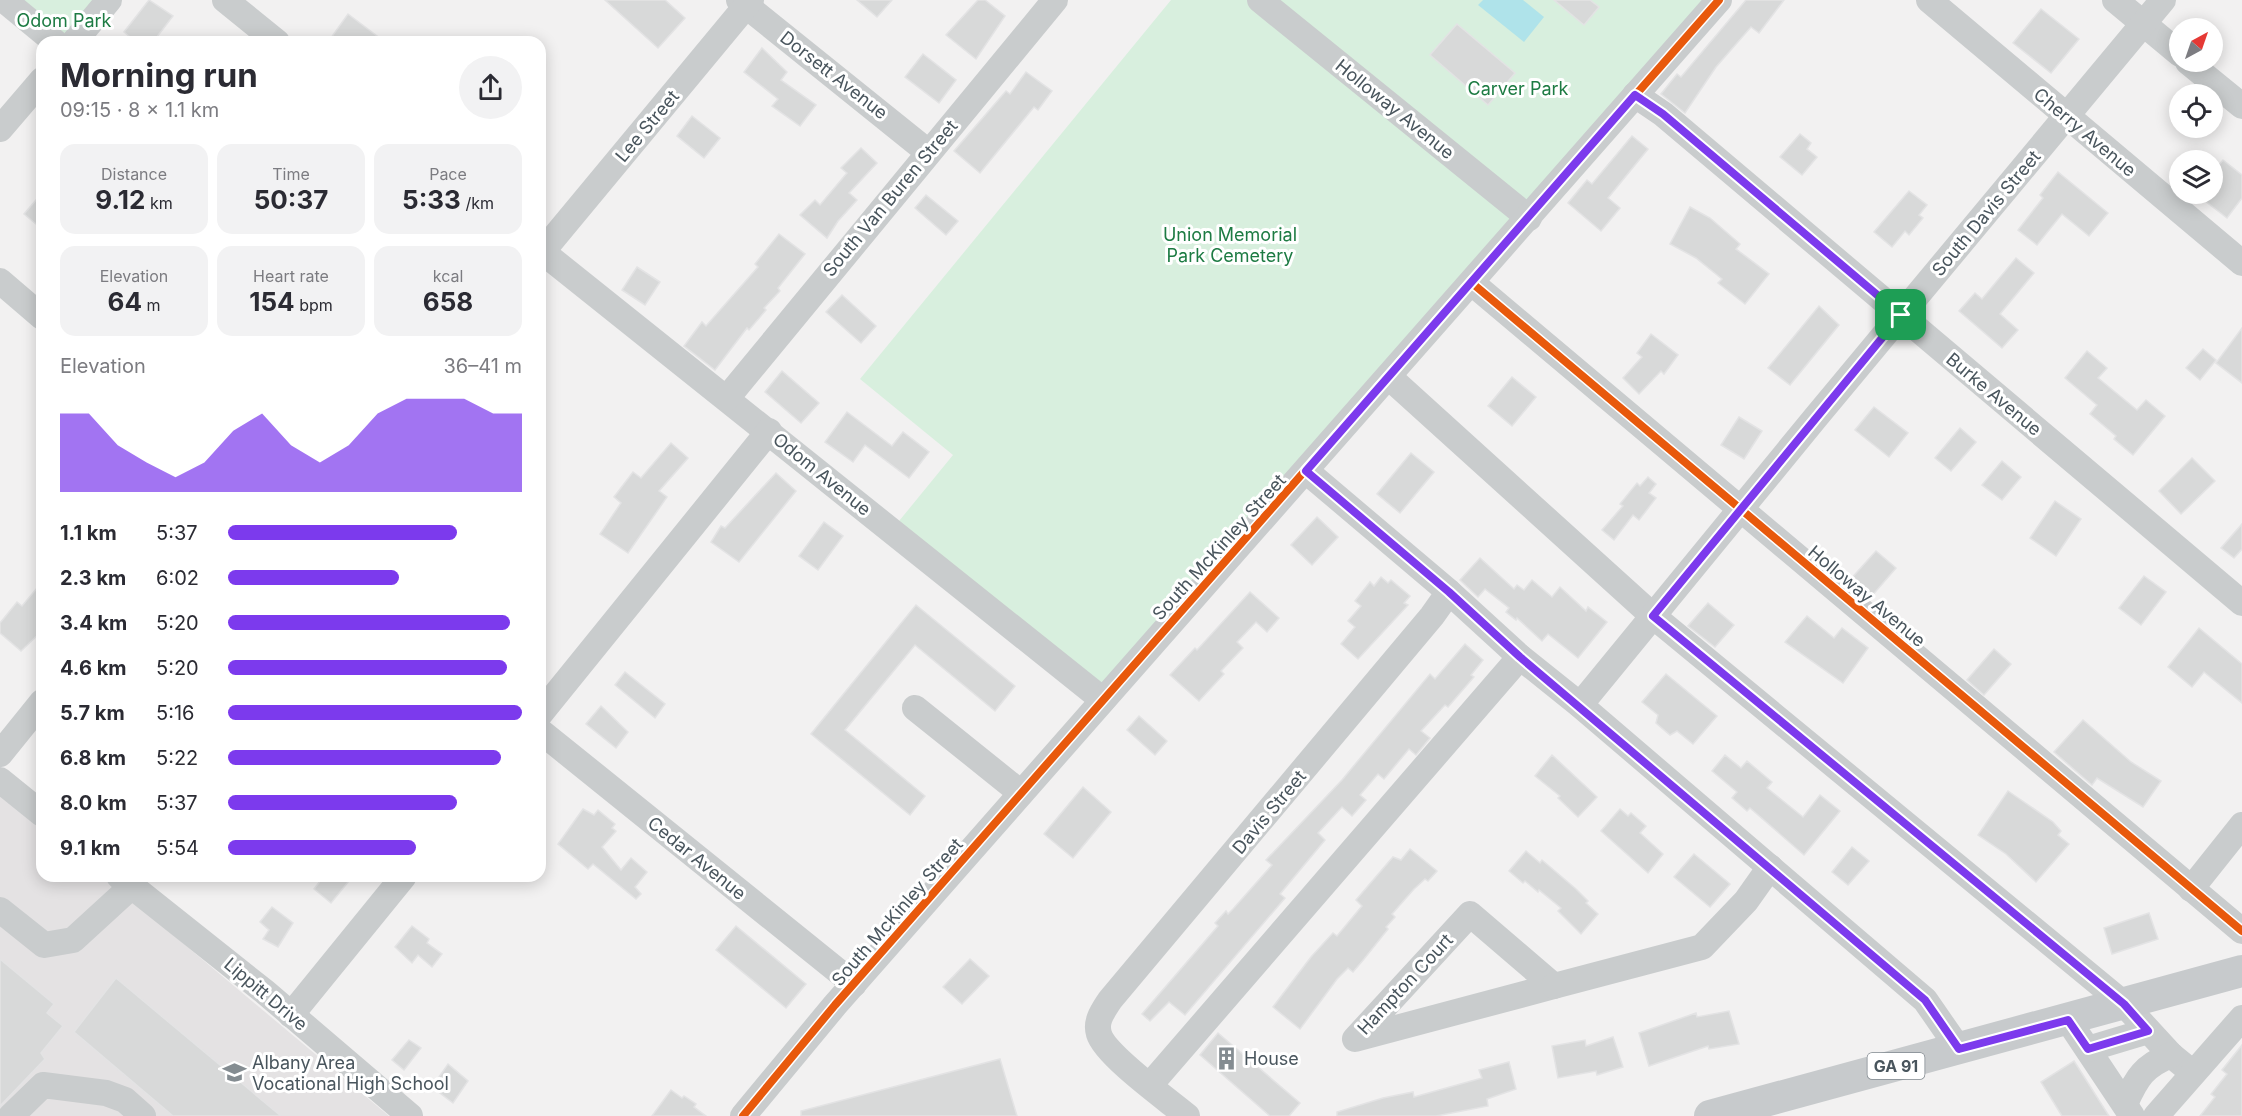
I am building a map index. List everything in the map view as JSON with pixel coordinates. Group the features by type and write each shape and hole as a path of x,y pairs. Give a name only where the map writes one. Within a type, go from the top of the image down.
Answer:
{"main road":[{"name":"GA 91","path":"1710,1116 2242,971"}],"street":[{"path":"4,0 48,36"},
{"path":"79,36 109,0"},
{"path":"225,0 270,36"},
{"name":"South Van Buren Street","path":"727,398 1055,0"},
{"name":"Holloway Avenue","path":"1260,0 1529,218"},
{"name":"South McKinley Street","path":"743,1116 854,984 1021,793 1472,284 1719,0"},
{"name":"Cherry Avenue","path":"1929,0 2242,263"},
{"path":"2115,0 2169,45"},
{"name":"South Davis Street","path":"1580,705 1740,508 2163,0"},
{"name":"Dorsett Avenue","path":"745,2 928,152"},
{"name":"Lee Street","path":"546,245 745,2"},
{"path":"2200,72 2242,106"},
{"path":"0,129 36,87"},
{"name":"Burke Avenue","path":"1635,95 1663,114 2242,603"},
{"name":"Odom Avenue","path":"546,255 1103,700"},
{"path":"0,282 36,312"},
{"name":"Holloway Avenue","path":"1472,284 2242,931"},
{"path":"1389,377 1653,616 2124,1004 2171,1055 2193,1073"},
{"path":"546,707 769,431"},
{"path":"1306,471 1449,592 1520,657 1580,705 1925,1000 1959,1049"},
{"name":"Davis Street","path":"1150,1085 1119,1059 1099,1035 1098,1019 1110,1000 1432,616 1449,592"},
{"path":"1187,1116 1150,1085 1520,657"},
{"path":"915,708 1021,793"},
{"path":"0,754 36,709"},
{"name":"Cedar Avenue","path":"546,736 854,984"},
{"path":"0,780 36,808"},
{"path":"2191,889 2242,825"},
{"name":"Hampton Court","path":"1554,986 1470,914 1355,1039 1702,947 1746,901 1770,867"},
{"path":"0,910 44,945 73,940 125,882"},
{"name":"Lippitt Drive","path":"127,882 291,1015 410,1116"},
{"path":"291,1015 399,882"},
{"path":"2156,1116 2242,1018"},
{"path":"2068,1020 2129,1110"},
{"path":"2088,1049 2148,1031"},
{"path":"2129,1110 2134,1083 2150,1064 2171,1055"},
{"path":"11,1116 42,1085 106,1093 125,1100 143,1116"}],"shaded area":[{"path":"0,790 36,820 36,882 110,882 389,1116 0,1116"}],"green space":[{"name":"Odom Park","path":"8,0 106,0 76,36 62,36"},
{"name":"Union Memorial Park Cemetery","path":"1171,0 1251,0 1520,219 1102,694 895,526 953,455 860,379"},
{"name":"Carver Park","path":"1271,0 1711,0 1529,209"}],"water":[{"path":"1483,0 1523,0 1544,17 1524,42 1478,5"}],"building":[{"path":"149,0 173,16 158,36 129,36 124,32"},
{"path":"605,0 665,0 685,18 658,48"},
{"path":"857,0 892,0 877,17"},
{"path":"978,0 985,0 1005,16 976,59 946,35"},
{"path":"1554,0 1590,0 1599,7 1584,25"},
{"path":"1746,0 1784,0 1759,33 1751,27 1716,67 1685,113 1661,94 1677,74 1681,77"},
{"path":"2041,9 2079,39 2051,73 2013,43"},
{"path":"348,14 377,36 332,36"},
{"path":"1457,24 1515,73 1488,105 1430,55"},
{"path":"762,48 787,72 781,80 816,105 800,126 772,106 778,99 744,72"},
{"path":"923,54 956,80 939,103 905,77"},
{"path":"1026,72 1052,91 1038,110 1034,107 980,173 954,151 1006,91 1010,94"},
{"path":"692,116 720,138 704,158 677,136"},
{"path":"1800,134 1811,143 1807,149 1817,157 1802,175 1780,157"},
{"path":"1632,136 1648,149 1608,198 1620,208 1601,231 1568,203 1587,180 1592,184"},
{"path":"861,148 877,163 849,193 857,200 838,221 827,238 800,215 815,200 820,205 847,173 841,168"},
{"path":"2223,160 2242,175 2242,198 2227,218 2209,204 2223,204"},
{"path":"2058,172 2108,213 2089,236 2062,214 2037,245 2018,230 2043,198 2040,195"},
{"path":"1909,191 1927,205 1919,215 1923,218 1909,235 1905,231 1892,247 1874,232"},
{"path":"926,195 958,221 946,235 915,208"},
{"path":"36,200 36,224 24,214"},
{"path":"1690,207 1710,218 1740,244 1736,249 1769,274 1745,304 1718,283 1722,279 1696,258 1670,244"},
{"path":"779,234 805,254 778,288 780,291 764,308 766,310 749,330 747,328 715,370 684,346 702,322 706,326 758,267 755,264"},
{"path":"2016,258 2034,273 2000,314 2018,330 2002,348 1959,311 1975,293 1982,299"},
{"path":"637,267 660,282 645,305 622,290"},
{"path":"842,295 876,326 861,343 826,312"},
{"path":"1819,306 1839,325 1790,385 1768,368"},
{"path":"2242,328 2242,383 2216,363"},
{"path":"1651,334 1678,355 1664,374 1661,371 1639,394 1623,378 1642,357 1637,353"},
{"path":"2203,349 2216,360 2200,380 2186,368"},
{"path":"2087,351 2107,368 2098,378 2137,410 2146,400 2165,416 2133,455 2114,439 2116,436 2090,414 2097,405 2065,378"},
{"path":"782,371 819,403 801,423 765,392"},
{"path":"1512,377 1536,397 1512,426 1488,406"},
{"path":"1874,407 1908,433 1889,457 1855,430"},
{"path":"847,412 892,446 903,432 929,452 909,478 865,445 853,462 825,442"},
{"path":"1739,417 1762,431 1744,459 1721,445"},
{"path":"1960,428 1976,442 1951,471 1935,458"},
{"path":"671,443 688,458 659,491 667,497 628,553 600,534 621,503 614,497 633,472 641,478"},
{"path":"1411,453 1434,472 1400,513 1377,494"},
{"path":"2192,458 2215,481 2181,514 2159,491"},
{"path":"2002,461 2021,477 2002,500 1982,485"},
{"path":"776,473 796,491 739,562 711,542 721,526 725,528"},
{"path":"1648,477 1656,484 1649,493 1656,498 1639,520 1633,515 1614,540 1602,530 1623,506 1620,504 1637,483 1640,486"},
{"path":"2055,501 2081,519 2056,556 2030,538"},
{"path":"1317,517 1338,537 1312,565 1291,545"},
{"path":"824,522 843,536 818,570 799,556"},
{"path":"2242,524 2242,549 2234,558 2221,548"},
{"path":"1876,551 1896,568 1870,598 1849,581"},
{"path":"1480,558 1514,589 1517,585 1524,590 1532,580 1552,597 1560,587 1586,611 1588,607 1607,622 1578,658 1548,634 1542,641 1517,618 1516,620 1506,612 1509,608 1485,589 1478,597 1460,580"},
{"path":"2144,576 2166,592 2141,625 2119,608"},
{"path":"1381,577 1388,583 1391,580 1410,596 1404,603 1408,605 1358,659 1341,644 1355,627 1348,621 1361,606 1355,601 1370,582 1374,586"},
{"path":"36,589 36,637 21,651 0,633 0,623 17,602 22,606"},
{"path":"1250,592 1279,618 1267,632 1256,622 1237,642 1243,648 1221,671 1224,674 1199,701 1170,675 1195,648 1197,650"},
{"path":"1708,603 1734,625 1715,647 1688,626"},
{"path":"916,605 1015,686 995,711 915,645 845,730 925,796 910,815 811,734"},
{"path":"1807,616 1834,638 1842,628 1868,648 1843,683 1785,642"},
{"path":"2199,628 2242,664 2242,703 2204,672 2192,687 2168,667"},
{"path":"1465,644 1483,660 1471,675 1474,677 1448,707 1445,705 1421,731 1430,738 1416,755 1409,749 1384,779 1378,774 1360,795 1366,800 1352,816 1342,807 1318,833 1325,840 1280,894 1285,898 1185,1015 1169,1002 1150,1021 1142,1014 1218,926 1215,923 1226,911 1228,914 1233,909 1272,865 1266,860 1342,780 1430,674 1435,679"},
{"path":"1994,649 2011,664 1984,695 1967,680"},
{"path":"625,672 665,704 655,718 615,685"},
{"path":"1666,674 1717,716 1693,744 1677,731 1670,735 1656,723 1658,715 1642,702"},
{"path":"601,706 628,732 616,748 586,724"},
{"path":"1139,716 1167,741 1155,755 1127,730"},
{"path":"2083,720 2131,762 2161,781 2143,807 2097,778 2092,785 2054,752"},
{"path":"1552,755 1597,797 1578,817 1558,798 1560,796 1535,776"},
{"path":"1725,755 1741,768 1747,761 1772,782 1767,788 1803,817 1820,795 1840,811 1804,855 1750,808 1747,811 1732,798 1737,792 1712,771"},
{"path":"1083,787 1111,812 1073,858 1044,834"},
{"path":"2008,791 2053,822 2061,831 2058,835 2069,844 2036,882 2006,854 1978,835"},
{"path":"583,809 594,815 598,810 615,824 612,828 616,831 602,847 621,870 631,858 647,872 635,887 641,894 636,899 593,864 588,869 558,844"},
{"path":"1620,809 1628,816 1631,813 1646,826 1640,833 1663,854 1648,873 1601,831"},
{"path":"1852,847 1869,861 1848,885 1832,872"},
{"path":"1410,849 1437,871 1428,881 1425,879 1414,889 1392,914 1395,917 1386,927 1388,929 1364,959 1353,972 1348,968 1337,979 1300,1029 1273,1007 1311,957 1333,933 1337,936 1362,906 1356,900 1393,857 1401,860"},
{"path":"1526,851 1540,863 1542,860 1576,889 1598,914 1581,934 1558,911 1561,908 1539,890 1538,892 1525,881 1523,883 1509,871"},
{"path":"1694,854 1730,884 1710,907 1674,877"},
{"path":"319,882 348,882 331,903 314,889"},
{"path":"272,907 293,923 278,947 263,939 269,930 260,922"},
{"path":"2149,913 2158,939 2112,954 2104,928"},
{"path":"412,926 429,939 427,943 442,954 432,967 418,955 412,963 395,947"},
{"path":"736,926 806,984 786,1008 716,950"},
{"path":"0,959 54,1004 47,1013 63,1026 41,1053 45,1059 0,1106"},
{"path":"970,959 989,976 962,1004 943,987"},
{"path":"116,978 281,1116 173,1116 74,1032"},
{"path":"1729,1011 1739,1044 1709,1049 1708,1046 1649,1066 1639,1033 1696,1013 1697,1017"},
{"path":"1218,1033 1300,1103 1289,1116 1270,1116 1200,1055"},
{"path":"1613,1037 1623,1067 1597,1075 1596,1071 1558,1078 1552,1046 1585,1040 1586,1046"},
{"path":"409,1040 421,1048 404,1070 392,1060"},
{"path":"2242,1045 2242,1116 2200,1116 2215,1097 2211,1094 2227,1074 2222,1070"},
{"path":"1000,1059 1017,1116 801,1116 801,1111"},
{"path":"2074,1061 2109,1116 2062,1116 2041,1082"},
{"path":"1509,1062 1516,1089 1487,1099 1488,1106 1436,1116 1337,1116 1337,1112 1383,1098 1413,1092 1414,1097 1482,1078 1479,1070"},
{"path":"448,1064 468,1081 453,1103 432,1087"},
{"path":"671,1090 696,1104 694,1107 706,1116 652,1116"}],"cycle path":[{"path":"743,1116 835,1005 1719,0"},
{"path":"1472,283 2242,931"}],"place":[{"name":"House","path":"1226,1058"},
{"name":"Albany Area Vocational High School","path":"234,1072"}],"route":[{"path":"1635,95 1663,114 1901,315 1653,616 2124,1004 2148,1031 2088,1049 2068,1020 1959,1049 1925,1000 1580,705 1520,657 1449,592 1306,471 1635,95"}]}
